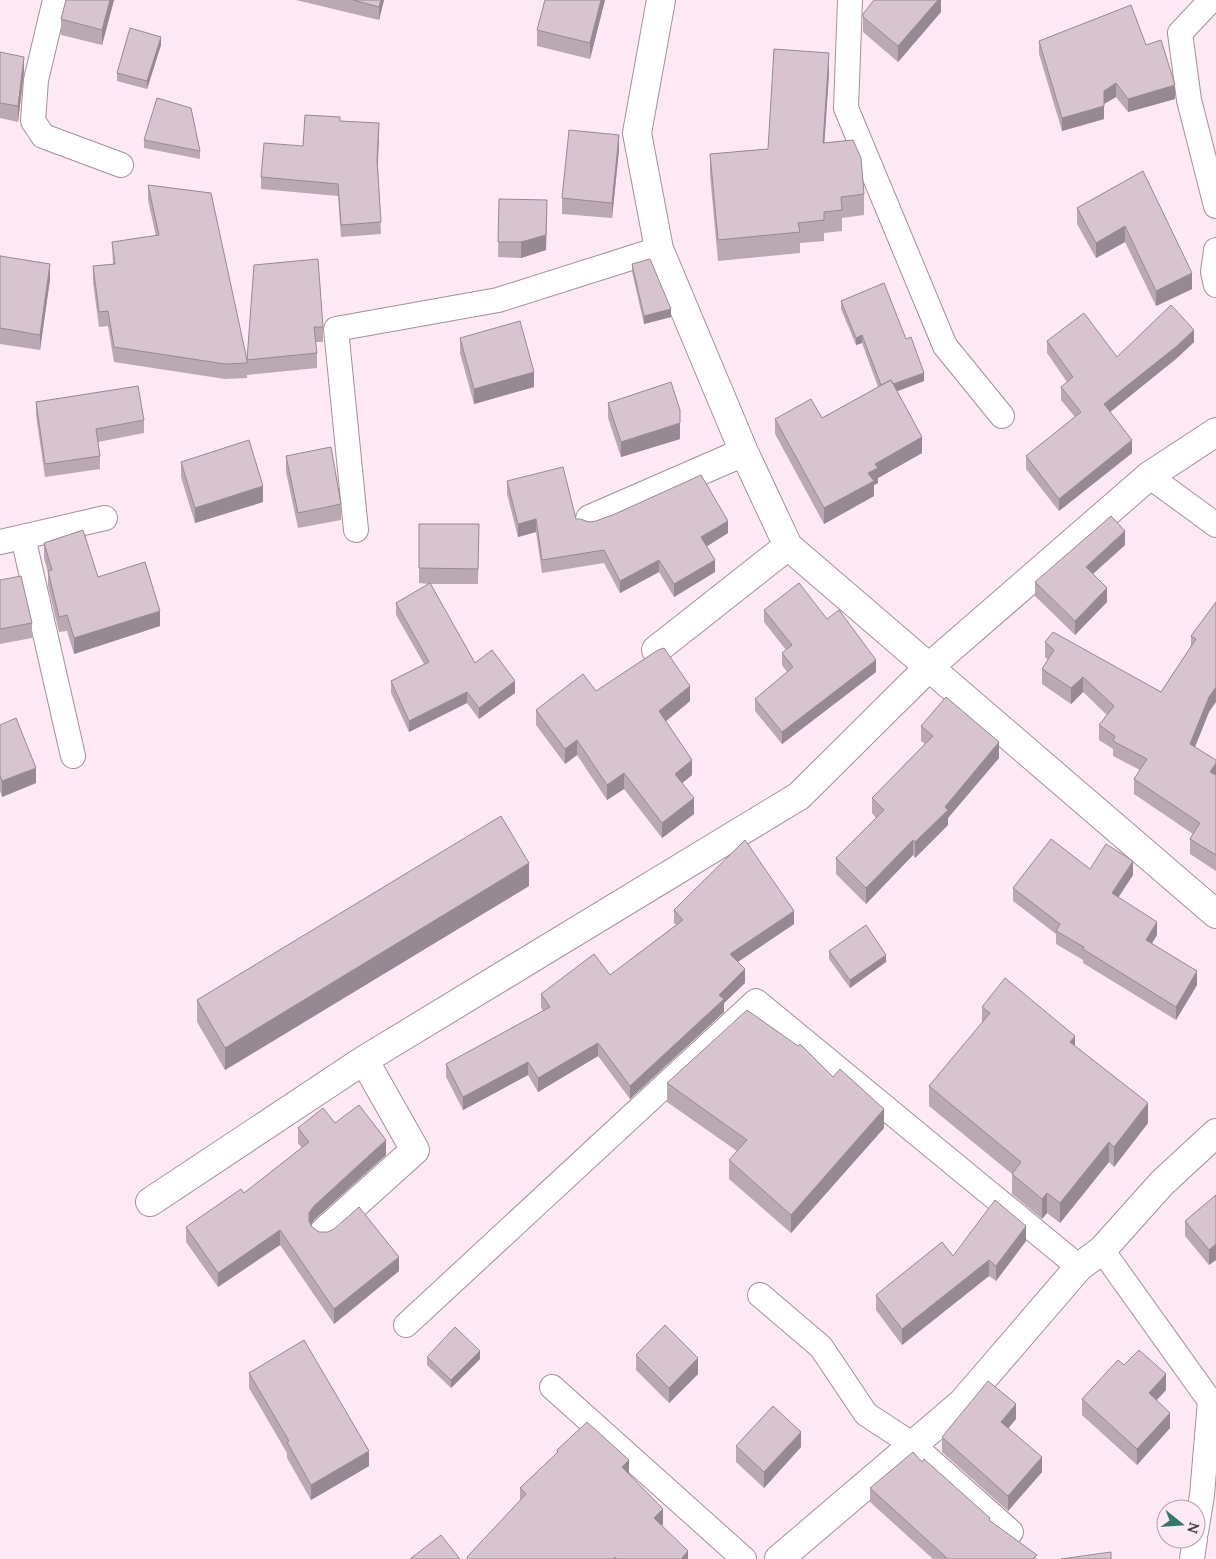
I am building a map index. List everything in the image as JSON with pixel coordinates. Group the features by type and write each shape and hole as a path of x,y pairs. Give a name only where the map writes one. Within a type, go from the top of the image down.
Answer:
{"street":[{"path":"661,0 638,133 659,249 744,452 788,546 1216,914"},
{"path":"150,1202 364,1060 799,796 928,668 1149,476 1216,432"},
{"path":"590,519 744,452"},
{"path":"656,650 788,546"},
{"path":"324,1232 414,1150 364,1060"},
{"path":"779,1559 962,1403 1079,1267 1102,1250 1162,1183 1216,1133"}],"lane":[{"path":"55,0 36,80 33,121 44,136 121,165"},
{"path":"850,0 846,108 944,346 1002,416"},
{"path":"1211,0 1180,33 1189,100 1216,206"},
{"path":"356,530 336,329 498,300 659,249"},
{"path":"1216,250 1213,272 1216,285"},
{"path":"1149,476 1216,525"},
{"path":"0,542 105,518"},
{"path":"23,537 73,756"},
{"path":"406,1326 756,1001 1079,1267"},
{"path":"1102,1250 1210,1401 1201,1499"},
{"path":"760,1295 821,1347 866,1414 913,1445 1011,1532"},
{"path":"552,1387 744,1559"}],"building":[{"path":"66,0 110,0 102,30 61,19"},
{"path":"353,0 381,0 379,7"},
{"path":"545,0 601,0 590,43 537,30"},
{"path":"874,0 938,0 898,46 863,17 863,14"},
{"path":"1131,5 1146,45 1161,40 1175,85 1128,99 1116,83 1104,91 1104,106 1062,118 1039,41"},
{"path":"130,28 161,37 147,81 117,73"},
{"path":"774,49 829,53 823,143 853,140 861,158 864,194 841,197 842,210 824,212 824,220 798,223 800,232 718,240 710,154 768,149"},
{"path":"0,52 24,57 18,106 0,103"},
{"path":"157,98 191,108 200,151 144,140"},
{"path":"305,115 340,117 340,121 379,123 377,160 381,222 341,225 338,184 261,177 264,143 303,146"},
{"path":"569,130 619,135 612,203 562,198"},
{"path":"1143,171 1192,273 1156,291 1125,226 1096,243 1077,208"},
{"path":"148,185 211,193 247,363 225,364 114,347 108,311 99,312 93,266 115,264 112,242 159,235"},
{"path":"499,199 547,200 546,235 521,242 498,242"},
{"path":"0,256 50,264 40,335 0,328"},
{"path":"318,259 323,327 314,327 317,353 247,360 254,265"},
{"path":"650,259 671,309 644,316 632,264"},
{"path":"884,283 906,339 911,337 924,373 893,384 891,380 881,385 862,335 856,338 841,301"},
{"path":"1171,305 1194,330 1177,346 1104,404 1132,440 1059,499 1026,456 1081,412 1061,387 1073,377 1047,341 1084,313 1117,357"},
{"path":"520,321 534,372 474,389 460,338"},
{"path":"891,380 922,437 875,464 878,468 868,473 874,481 824,508 775,419 811,399 822,418"},
{"path":"671,382 680,410 680,423 621,442 608,403"},
{"path":"138,386 144,420 96,429 100,456 45,464 36,402"},
{"path":"249,440 263,486 195,508 181,462"},
{"path":"331,447 341,504 298,513 286,456"},
{"path":"563,467 576,519 589,522 615,514 701,475 728,521 701,537 715,560 674,584 659,560 620,581 604,550 542,560 536,519 518,524 507,481"},
{"path":"1111,516 1125,531 1086,567 1107,588 1075,621 1035,582"},
{"path":"419,524 479,524 478,569 419,568"},
{"path":"83,530 98,577 145,562 160,611 74,638 67,615 59,617 48,571 52,570 44,543"},
{"path":"21,576 32,623 0,629 0,580"},
{"path":"430,583 475,663 492,650 515,681 479,708 467,692 409,721 391,681 429,662 396,603"},
{"path":"799,583 827,619 839,610 876,660 782,732 755,699 793,667 782,653 792,645 764,610"},
{"path":"1216,602 1216,687 1209,697 1190,744 1216,760 1210,772 1216,775 1216,855 1190,839 1200,823 1134,779 1147,759 1113,741 1115,736 1099,725 1114,706 1083,677 1071,688 1042,669 1054,650 1045,642 1053,632 1161,692 1196,639 1191,636"},
{"path":"664,648 690,686 659,711 692,760 675,774 694,798 662,823 624,773 607,785 577,740 565,749 536,710 583,674 596,691 658,650"},
{"path":"946,697 999,742 945,807 948,810 915,842 913,840 866,888 836,858 884,810 872,798 933,736 921,726"},
{"path":"16,718 36,768 2,781 0,775 0,725"},
{"path":"501,816 529,863 225,1048 197,1000"},
{"path":"1051,839 1090,869 1106,844 1133,861 1112,893 1157,922 1146,940 1197,971 1176,1007 1056,931 1060,924 1013,888"},
{"path":"745,840 794,911 730,954 745,969 719,995 724,999 630,1086 598,1043 538,1078 528,1062 463,1097 446,1064 550,1007 541,994 594,954 610,975 683,920 674,910"},
{"path":"866,925 886,955 850,980 829,951"},
{"path":"1005,978 1075,1036 1070,1042 1148,1103 1114,1147 1109,1142 1060,1203 1047,1193 1042,1199 1012,1174 1021,1162 929,1086 990,1013 982,1007"},
{"path":"747,1010 798,1046 800,1044 833,1077 840,1069 884,1109 791,1215 729,1160 747,1140 667,1083"},
{"path":"359,1105 386,1140 314,1206 309,1213 309,1221 312,1227 319,1232 328,1232 359,1207 399,1257 334,1309 280,1230 218,1273 186,1227 241,1189 244,1193 309,1142 298,1128 323,1108 335,1123"},
{"path":"1216,1195 1216,1244 1209,1250 1185,1221"},
{"path":"995,1200 1026,1226 996,1266 989,1260 902,1329 876,1295 942,1242 953,1256"},
{"path":"665,1325 698,1358 669,1388 636,1355"},
{"path":"455,1327 480,1351 451,1380 427,1357"},
{"path":"304,1340 369,1451 311,1485 287,1442 289,1441 249,1373"},
{"path":"1139,1350 1166,1374 1149,1393 1170,1413 1137,1449 1082,1399 1118,1360 1124,1365"},
{"path":"988,1381 1016,1404 1001,1422 1042,1457 1008,1496 942,1437"},
{"path":"773,1406 801,1432 764,1472 736,1446"},
{"path":"587,1422 629,1460 622,1467 663,1509 654,1518 688,1551 681,1559 616,1559 615,1557 613,1559 468,1559 467,1557 526,1494 520,1488"},
{"path":"913,1452 922,1462 924,1459 990,1518 989,1520 1037,1555 1033,1559 948,1559 870,1488"},
{"path":"441,1535 460,1559 410,1559"},
{"path":"1111,1552 1111,1559 1061,1559"}]}
